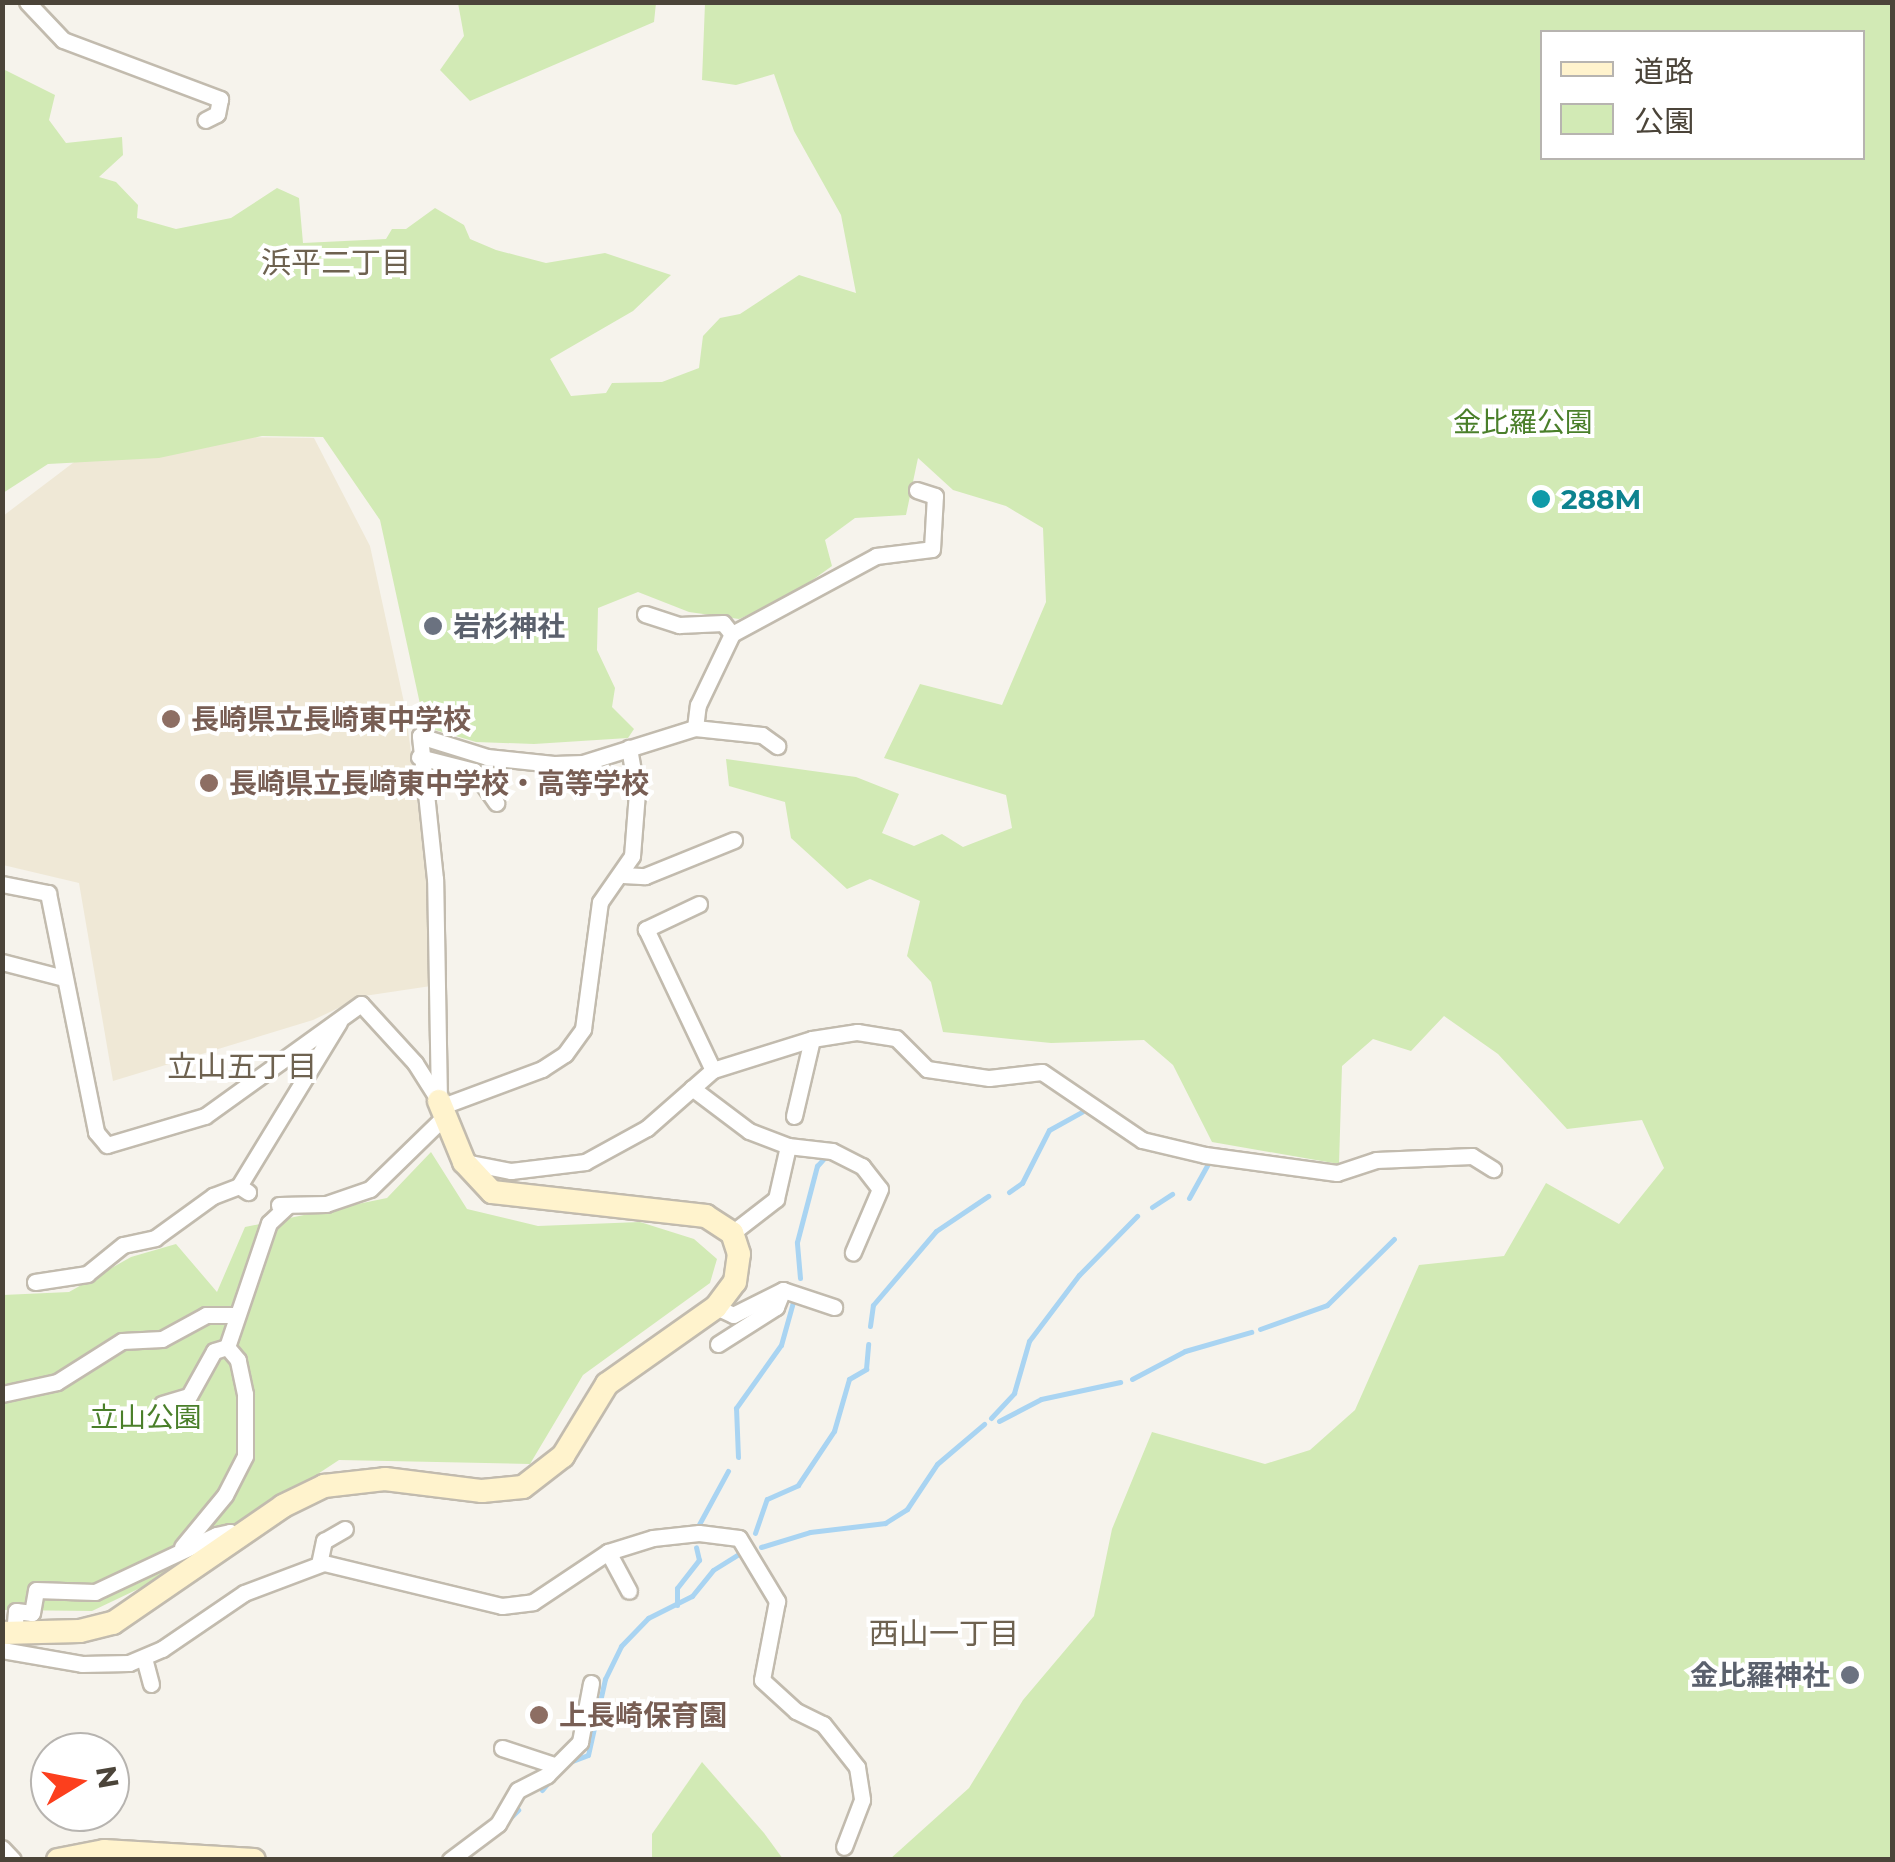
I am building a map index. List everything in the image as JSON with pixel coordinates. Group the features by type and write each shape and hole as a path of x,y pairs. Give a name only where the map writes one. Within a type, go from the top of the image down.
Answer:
{"street":[{"path":"27,2 72,44 220,99 217,114 205,120"},
{"path":"696,728 698,704 732,634 876,556 932,549 935,496 917,490"},
{"path":"645,614 679,625 723,623 732,634"},
{"path":"441,1109 435,879 419,757 420,736 486,757 554,764 696,728 762,735 778,746"},
{"path":"227,1348 234,1315 250,1292 269,1223 279,1220 283,1205 326,1204 370,1189 441,1109 542,1070 565,1054 590,1008 588,964 600,902 623,876 632,856 636,792 629,748"},
{"path":"419,757 474,771 496,803"},
{"path":"623,876 646,876 734,840"},
{"path":"2,884 48,893 96,1132 107,1145 205,1116 361,1004 415,1062 464,1162 503,1196 669,1208 706,1216 732,1233 740,1269 716,1306 607,1384 563,1456 523,1487 482,1490 385,1478 337,1482 298,1498 114,1623 80,1632 6,1639"},
{"path":"699,904 646,929 712,1070"},
{"path":"2,962 64,978"},
{"path":"35,1282 87,1274 123,1245 155,1238 244,1189 339,1022"},
{"path":"464,1162 510,1170 585,1162 647,1128 712,1070 812,1039 856,1032 896,1038 926,1069 970,1077 1042,1072 1142,1140 1204,1155 1337,1173 1376,1160 1472,1156 1493,1168"},
{"path":"794,1116 812,1039"},
{"path":"692,1088 750,1130 788,1146 847,1157 880,1189 854,1252"},
{"path":"732,1233 776,1199 788,1146"},
{"path":"716,1306 734,1314 783,1290 834,1307"},
{"path":"718,1344 776,1307 783,1290"},
{"path":"2,1394 57,1382 122,1342 162,1338 206,1315 234,1315"},
{"path":"162,1404 190,1396 214,1351 227,1348"},
{"path":"179,1551 225,1495 245,1456 246,1394 238,1360 227,1348"},
{"path":"319,1564 324,1541 346,1528"},
{"path":"6,1639 16,1611 32,1614 36,1590 95,1592 216,1535 230,1532 236,1538"},
{"path":"6,1639 100,1666 144,1658 244,1594 319,1564 344,1562 450,1598 502,1606 533,1602 608,1552 653,1538 710,1533 739,1538 777,1600 762,1680 796,1712 823,1724 857,1767 862,1800 844,1847"},
{"path":"608,1552 628,1591"},
{"path":"144,1658 151,1684"},
{"path":"450,1860 498,1824 518,1790 580,1742 591,1684"},
{"path":"502,1748 554,1764"},
{"path":"2,1848 13,1860"},
{"path":"58,1860 104,1851 254,1860"}],"shaded area":[{"name":"長崎県立長崎東中学校・高等学校","path":"244,437 314,438 370,546 405,707 425,859 431,986 364,996 313,1020 113,1081 79,883 3,865 3,516 86,453"}],"green space":[{"path":"458,2 656,3 654,22 470,101 440,70 464,36"},
{"name":"金比羅公園","path":"705,3 1892,3 1892,1859 890,1859 969,1788 1023,1700 1094,1616 1112,1529 1152,1432 1265,1464 1310,1450 1355,1410 1419,1265 1504,1256 1546,1183 1619,1224 1664,1168 1642,1120 1567,1129 1498,1054 1444,1016 1411,1051 1373,1039 1342,1066 1339,1164 1212,1142 1173,1065 1144,1040 1051,1043 943,1032 931,982 907,956 920,901 870,879 847,889 791,838 785,802 729,786 726,759 856,777 899,794 882,833 914,846 942,834 963,847 1012,828 1006,795 884,758 920,684 1002,705 1046,602 1043,528 1006,506 953,490 918,458 906,515 855,518 825,540 832,566 789,597 739,619 689,612 638,592 598,608 597,650 615,688 612,707 634,729 628,738 534,744 476,742 425,727 380,520 323,437 262,436 159,458 48,464 3,493 3,69 55,95 49,120 66,143 122,137 123,155 99,177 116,182 138,205 137,218 176,229 231,218 277,188 299,198 303,243 386,239 392,229 406,229 435,208 464,225 470,239 496,250 546,263 605,253 671,275 633,311 550,359 571,396 606,393 612,383 662,382 699,368 703,336 720,318 740,314 799,275 856,293 841,215 794,131 774,74 736,85 702,80"},
{"name":"立山公園","path":"431,1152 467,1209 538,1226 640,1222 694,1239 717,1259 710,1283 583,1375 530,1464 339,1460 155,1581 92,1611 3,1610 3,1295 69,1292 131,1257 176,1244 217,1292 245,1227 387,1198"},
{"path":"702,1762 783,1859 652,1859 652,1834"}],"waterway":[{"path":"1009,1192 1022,1183 1049,1130 1082,1112"},
{"path":"800,1278 797,1242 817,1166 825,1157"},
{"path":"1189,1198 1207,1165"},
{"path":"1152,1207 1172,1194"},
{"path":"870,1326 873,1305 936,1231 988,1196"},
{"path":"991,1418 1014,1393 1029,1341 1079,1275 1137,1216"},
{"path":"1260,1329 1327,1305 1394,1239"},
{"path":"738,1457 736,1408 781,1345 793,1302"},
{"path":"1132,1379 1185,1351 1251,1332"},
{"path":"755,1533 767,1499 798,1485 834,1431 849,1379 866,1369 868,1344"},
{"path":"999,1421 1041,1399 1120,1382"},
{"path":"761,1547 810,1532 885,1523 907,1509 937,1464 984,1424"},
{"path":"697,1528 728,1471"},
{"path":"677,1605 677,1588 699,1560 696,1547"},
{"path":"567,1763 588,1755 605,1679 621,1646 648,1618 692,1596 713,1570 740,1553"},
{"path":"542,1790 553,1777"},
{"path":"485,1843 518,1810"}],"place":[{"name":"288M","path":"1541,499"},
{"name":"岩杉神社","path":"433,626"},
{"name":"長崎県立長崎東中学校","path":"171,719"},
{"name":"長崎県立長崎東中学校・高等学校","path":"209,783"},
{"name":"金比羅神社","path":"1850,1675"},
{"name":"上長崎保育園","path":"539,1715"}],"district":[{"name":"浜平二丁目","path":"336,263"},
{"name":"立山五丁目","path":"242,1067"},
{"name":"西山一丁目","path":"944,1634"}]}
